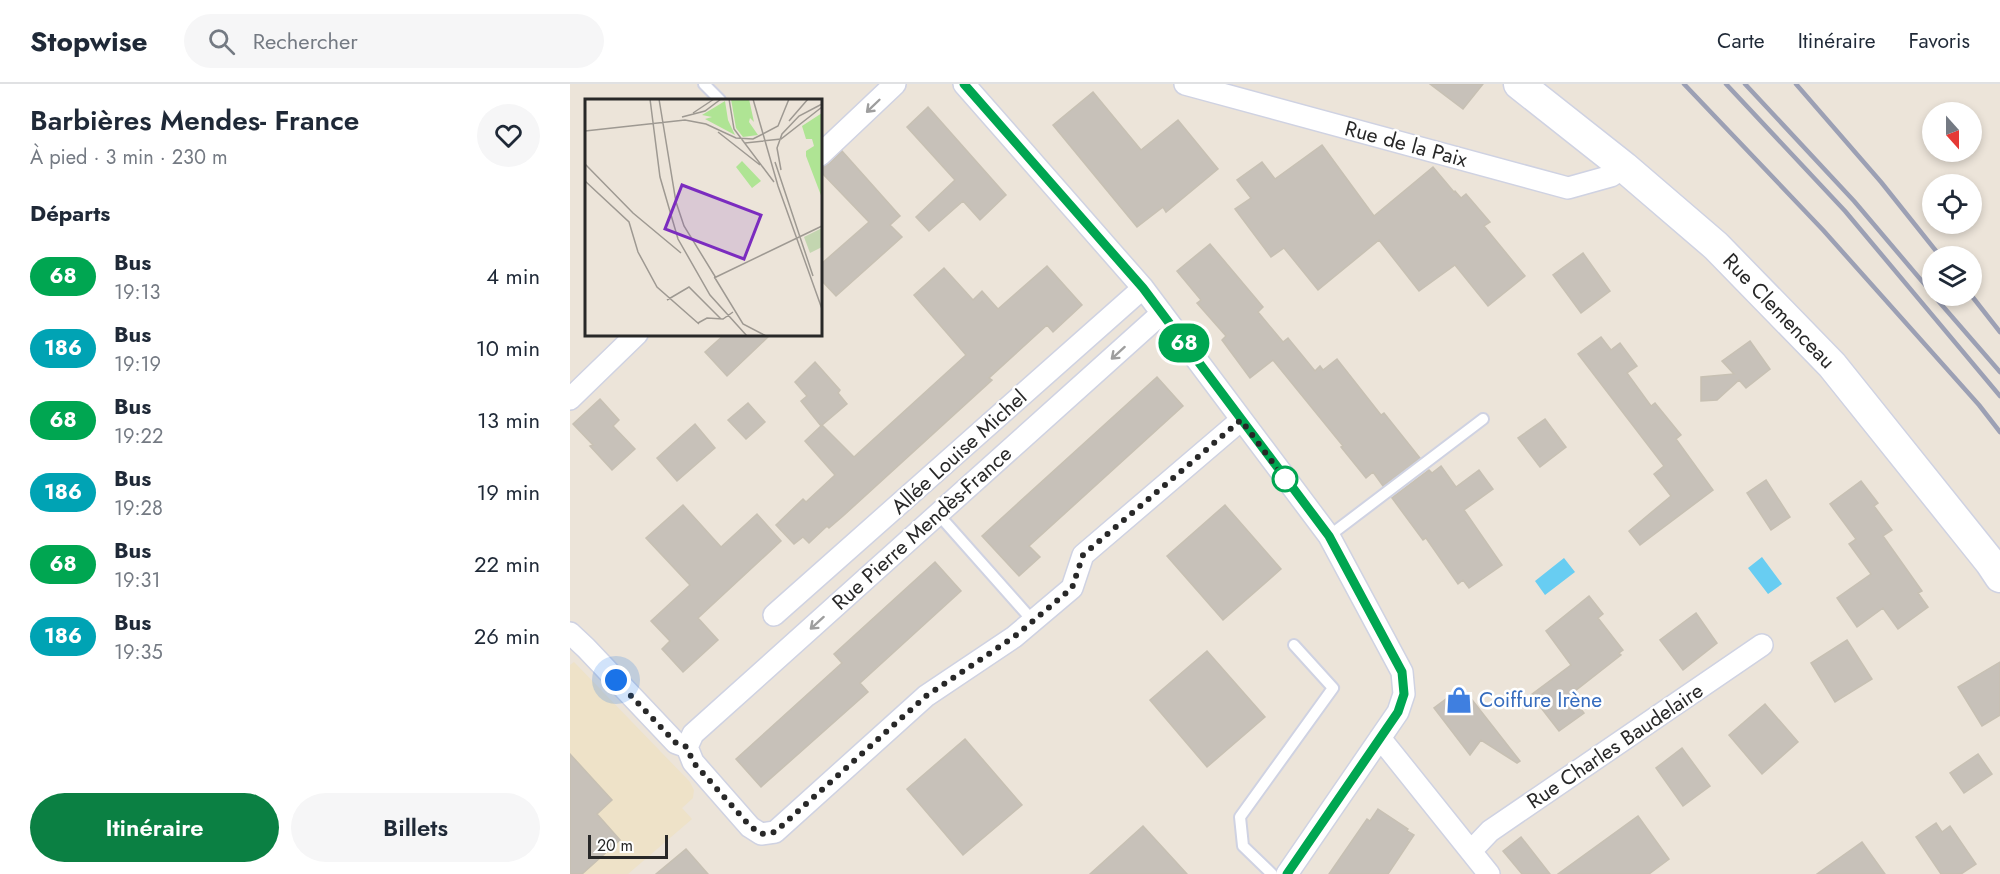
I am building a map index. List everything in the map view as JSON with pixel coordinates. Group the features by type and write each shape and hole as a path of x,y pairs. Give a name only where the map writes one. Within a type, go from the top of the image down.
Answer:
{"street":[{"path":"822,154 895,84"},
{"path":"964,84 1143,288 1329,536 1402,672 1404,694 1398,712 1287,874"},
{"name":"Rue de la Paix","path":"1185,84 1568,188 1611,176 1624,167"},
{"name":"Rue Clemenceau","path":"1519,84 1624,167 1716,246 1832,364 2000,577"},
{"name":"Allée Louise Michel","path":"774,615 1143,288"},
{"name":"Rue Pierre Mendès-France","path":"687,747 693,734 1162,314"},
{"path":"570,399 635,336"},
{"path":"570,633 676,743 687,747 693,762 750,826 761,834 775,832 926,696 1014,637 1072,588 1083,555 1241,420"},
{"name":"Rue Charles Baudelaire","path":"1471,851 1490,831 1762,645"},
{"path":"1380,738 1489,874"}],"lane":[{"path":"704,84 719,99"},
{"path":"1329,536 1483,419"},
{"path":"938,514 1033,621"},
{"path":"1272,874 1243,846 1240,817 1333,688 1294,645"}],"shaded area":[{"path":"574,662 690,782 694,790 693,798 682,808 692,819 628,874 570,874 570,665"}],"water":[{"path":"1762,557 1782,584 1768,594 1748,568"},
{"path":"1564,558 1575,572 1545,595 1535,581"}],"building":[{"path":"1430,84 1483,84 1463,109"},
{"path":"1093,92 1141,150 1178,120 1218,169 1166,212 1163,207 1137,227 1053,125"},
{"path":"928,107 1006,195 980,220 963,201 929,231 916,217 955,180 907,127"},
{"path":"1322,145 1374,216 1433,167 1461,198 1466,194 1490,222 1484,226 1525,276 1488,306 1455,265 1419,291 1379,240 1318,290 1284,248 1271,257 1235,209 1251,198 1237,180 1262,162 1275,179"},
{"path":"842,151 900,216 890,225 902,237 836,296 822,281 822,263 869,222 822,173 822,166 829,164"},
{"path":"1210,244 1263,307 1258,312 1283,342 1288,338 1315,371 1320,366 1323,370 1337,359 1381,415 1384,413 1420,458 1383,486 1373,472 1366,478 1273,360 1250,378 1222,340 1226,336 1197,303 1201,300 1177,271"},
{"path":"1583,253 1610,291 1581,313 1553,275"},
{"path":"1047,266 1082,305 1053,332 1047,325 989,378 992,380 829,528 827,526 809,543 803,537 794,544 776,525 803,499 806,502 835,475 805,441 822,425 854,457 966,355 914,295 944,268 973,300 982,291 998,309"},
{"path":"723,336 769,336 727,376 705,352"},
{"path":"1601,337 1611,350 1620,343 1637,366 1627,373 1651,406 1655,403 1681,435 1676,439 1713,490 1640,545 1629,531 1671,496 1654,474 1664,466 1578,354"},
{"path":"1750,341 1770,369 1746,388 1739,380 1717,400 1701,401 1701,377 1734,374 1722,361"},
{"path":"815,362 840,390 838,393 847,404 821,426 801,401 807,396 795,382"},
{"path":"1157,377 1183,406 1029,546 1040,557 1019,576 982,536"},
{"path":"600,399 619,420 613,426 635,449 612,470 573,424"},
{"path":"748,403 765,422 746,439 728,420"},
{"path":"1545,419 1566,447 1540,467 1518,438"},
{"path":"695,424 715,448 677,481 657,458"},
{"path":"1441,466 1456,487 1479,470 1493,489 1464,510 1502,565 1469,588 1463,580 1458,584 1426,538 1423,540 1392,498 1429,470 1432,473"},
{"path":"1766,480 1790,517 1771,530 1747,493"},
{"path":"1861,481 1878,503 1874,506 1892,530 1883,536 1922,591 1918,593 1928,607 1898,629 1883,608 1857,627 1837,598 1871,574 1849,544 1856,539 1830,504"},
{"path":"683,505 721,547 757,514 781,541 698,618 718,640 683,672 662,649 670,641 651,621 690,585 646,538"},
{"path":"1225,505 1281,569 1223,620 1167,556"},
{"path":"935,562 961,591 860,683 868,692 761,787 736,759 842,663 834,654"},
{"path":"1589,596 1603,614 1598,618 1623,650 1619,653 1621,655 1570,695 1584,713 1559,731 1531,695 1571,665 1546,631"},
{"path":"1696,613 1717,643 1683,670 1660,640"},
{"path":"1847,640 1872,679 1835,702 1811,663"},
{"path":"1207,651 1265,717 1207,767 1150,700"},
{"path":"2000,662 2000,715 1982,726 1958,687"},
{"path":"1462,687 1520,761 1517,763 1481,740 1470,755 1434,708"},
{"path":"1765,704 1798,742 1762,774 1729,735"},
{"path":"965,739 1022,805 963,855 907,789"},
{"path":"1682,748 1710,786 1683,806 1656,768"},
{"path":"570,754 612,800 597,814 620,840 582,874 570,874"},
{"path":"1978,754 1992,774 1964,793 1950,773"},
{"path":"1378,809 1414,835 1388,874 1329,874 1367,819 1370,821"},
{"path":"1638,816 1669,859 1649,874 1558,874"},
{"path":"1936,823 1942,832 1950,826 1976,864 1961,874 1941,874 1916,837"},
{"path":"1143,826 1187,874 1090,874"},
{"path":"1521,837 1550,874 1522,874 1503,851"},
{"path":"1862,842 1885,874 1817,874"},
{"path":"686,849 708,874 656,874"}],"railway":[{"path":"1684,84 1823,230 1979,405 2000,432"},
{"path":"1726,84 1845,211 2000,396"},
{"path":"1745,84 1854,201 1922,281"},
{"path":"1796,84 1881,182 1932,246"},
{"path":"1943,306 2000,372"},
{"path":"1980,306 2000,332"}],"bus line":[{"name":"68","path":"964,84 1143,288 1329,536 1402,672 1404,694 1398,712 1287,874"}],"place":[{"name":"Coiffure Irène","path":"1459,700"}],"route":[{"path":"616,680 676,743 687,747 693,762 750,826 761,834 775,832 926,696 1014,637 1072,588 1083,555 1241,420 1285,479"}]}
